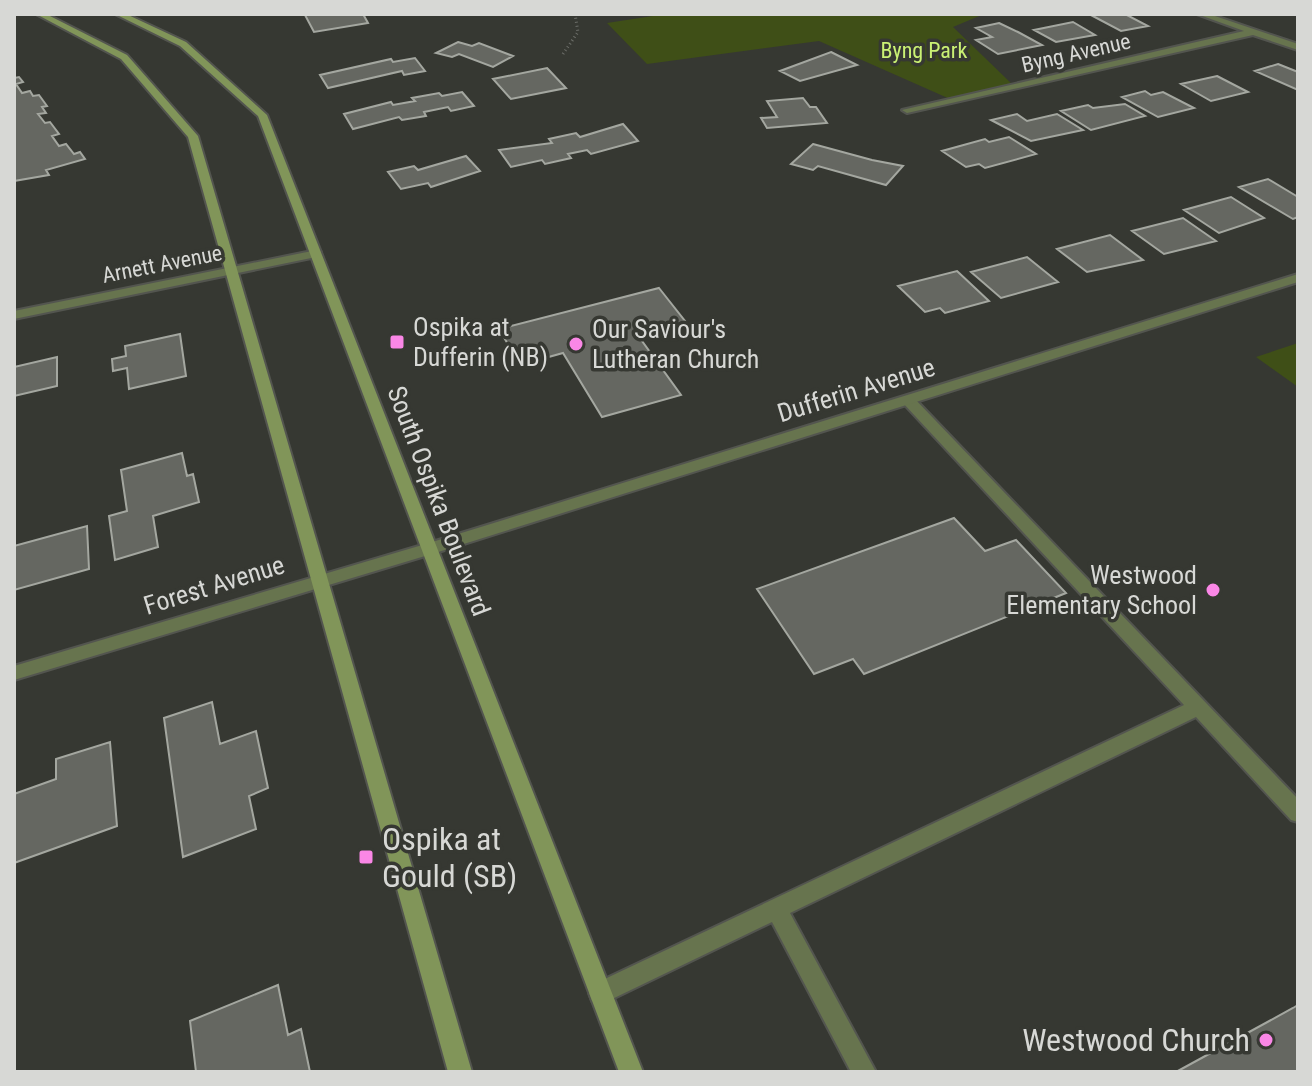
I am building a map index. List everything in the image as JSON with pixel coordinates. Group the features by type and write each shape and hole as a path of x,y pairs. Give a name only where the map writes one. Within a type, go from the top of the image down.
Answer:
{"main road":[{"path":"40,14 124,57 193,136 460,1072"},
{"name":"South Ospika Boulevard","path":"119,14 183,44 262,115 631,1072"}],"street":[{"path":"1201,14 1298,47"},
{"name":"Byng Avenue","path":"907,110 1253,32"},
{"name":"Arnett Avenue","path":"14,315 317,254"},
{"name":"Dufferin Avenue","path":"429,549 1298,278"},
{"path":"908,400 1298,813"},
{"name":"Forest Avenue","path":"14,673 429,549"},
{"path":"600,993 1199,707"},
{"path":"776,908 864,1072"}],"path":[{"path":"563,54 578,32 575,14"}],"green space":[{"name":"Byng Park","path":"666,14 984,14 953,27 1014,86 950,99 819,41 647,64 607,23"},
{"path":"1298,343 1298,387 1256,357"}],"building":[{"path":"363,14 368,23 314,32 305,15"},
{"path":"1089,14 1125,14 1148,26 1121,31"},
{"path":"1073,22 1095,35 1056,42 1034,30"},
{"path":"999,23 1042,45 998,54 976,40 992,37 976,28"},
{"path":"458,42 472,46 479,43 513,56 493,67 459,54 452,57 436,53"},
{"path":"831,52 857,65 800,81 780,71"},
{"path":"415,58 425,71 404,75 402,71 328,88 320,75 391,59 393,62"},
{"path":"1278,64 1298,72 1298,90 1255,71"},
{"path":"547,68 566,88 511,99 493,79"},
{"path":"1217,76 1248,92 1211,101 1181,84"},
{"path":"19,77 23,82 16,84 22,93 30,91 33,96 39,95 47,106 42,107 46,113 38,114 45,123 50,122 59,134 52,136 59,146 66,144 74,154 80,152 85,159 46,170 49,175 14,181 14,78"},
{"path":"1145,91 1151,95 1163,92 1194,108 1158,117 1122,97"},
{"path":"462,92 474,106 451,111 448,107 424,112 426,116 402,120 399,117 353,129 344,114 391,102 393,105 415,101 412,98"},
{"path":"803,98 810,107 816,107 827,123 767,128 761,118 777,117 767,101"},
{"path":"1125,104 1145,116 1091,130 1061,111 1088,105 1093,108"},
{"path":"1017,114 1027,121 1057,114 1083,130 1031,141 991,120"},
{"path":"623,124 638,141 591,154 587,150 568,154 571,158 545,164 542,160 511,167 499,150 552,143 549,139 576,133 580,137"},
{"path":"1009,137 1036,154 985,168 979,164 966,167 942,151 985,139 989,142"},
{"path":"813,144 903,166 886,185 818,166 813,170 791,164"},
{"path":"466,156 480,171 431,187 428,183 401,189 388,172 414,166 418,170"},
{"path":"1268,179 1298,197 1298,217 1293,219 1239,187"},
{"path":"1231,197 1264,218 1219,233 1184,210"},
{"path":"1183,218 1216,241 1164,254 1132,231"},
{"path":"1110,235 1143,260 1087,272 1057,249"},
{"path":"1027,257 1058,282 1001,298 971,272"},
{"path":"957,271 989,301 945,313 940,308 925,312 898,286"},
{"name":"Our Saviour's Lutheran Church","path":"659,288 685,321 637,334 681,395 602,417 563,353 520,365 499,329"},
{"path":"180,334 186,376 129,389 127,368 113,371 112,359 126,356 125,346"},
{"path":"57,357 57,386 14,396 14,367"},
{"path":"182,453 187,476 193,474 199,502 153,516 158,547 115,560 109,516 127,511 121,470"},
{"path":"954,518 985,551 1016,540 1066,593 864,674 853,659 814,674 757,589"},
{"path":"87,526 89,569 14,590 14,546"},
{"path":"212,702 220,744 256,731 268,788 249,796 256,829 183,857 164,718"},
{"path":"110,742 117,826 14,863 14,794 56,779 56,759"},
{"path":"278,985 288,1035 301,1029 310,1072 196,1072 190,1021"},
{"name":"Westwood Church","path":"1298,1005 1298,1072 1176,1072 1293,1008"}],"place":[{"name":"Ospika at Dufferin (NB)","path":"397,342"},
{"name":"Our Saviour's Lutheran Church","path":"576,344"},
{"name":"Westwood Elementary School","path":"1213,590"},
{"name":"Ospika at Gould (SB)","path":"366,857"},
{"name":"Westwood Church","path":"1266,1040"}]}
